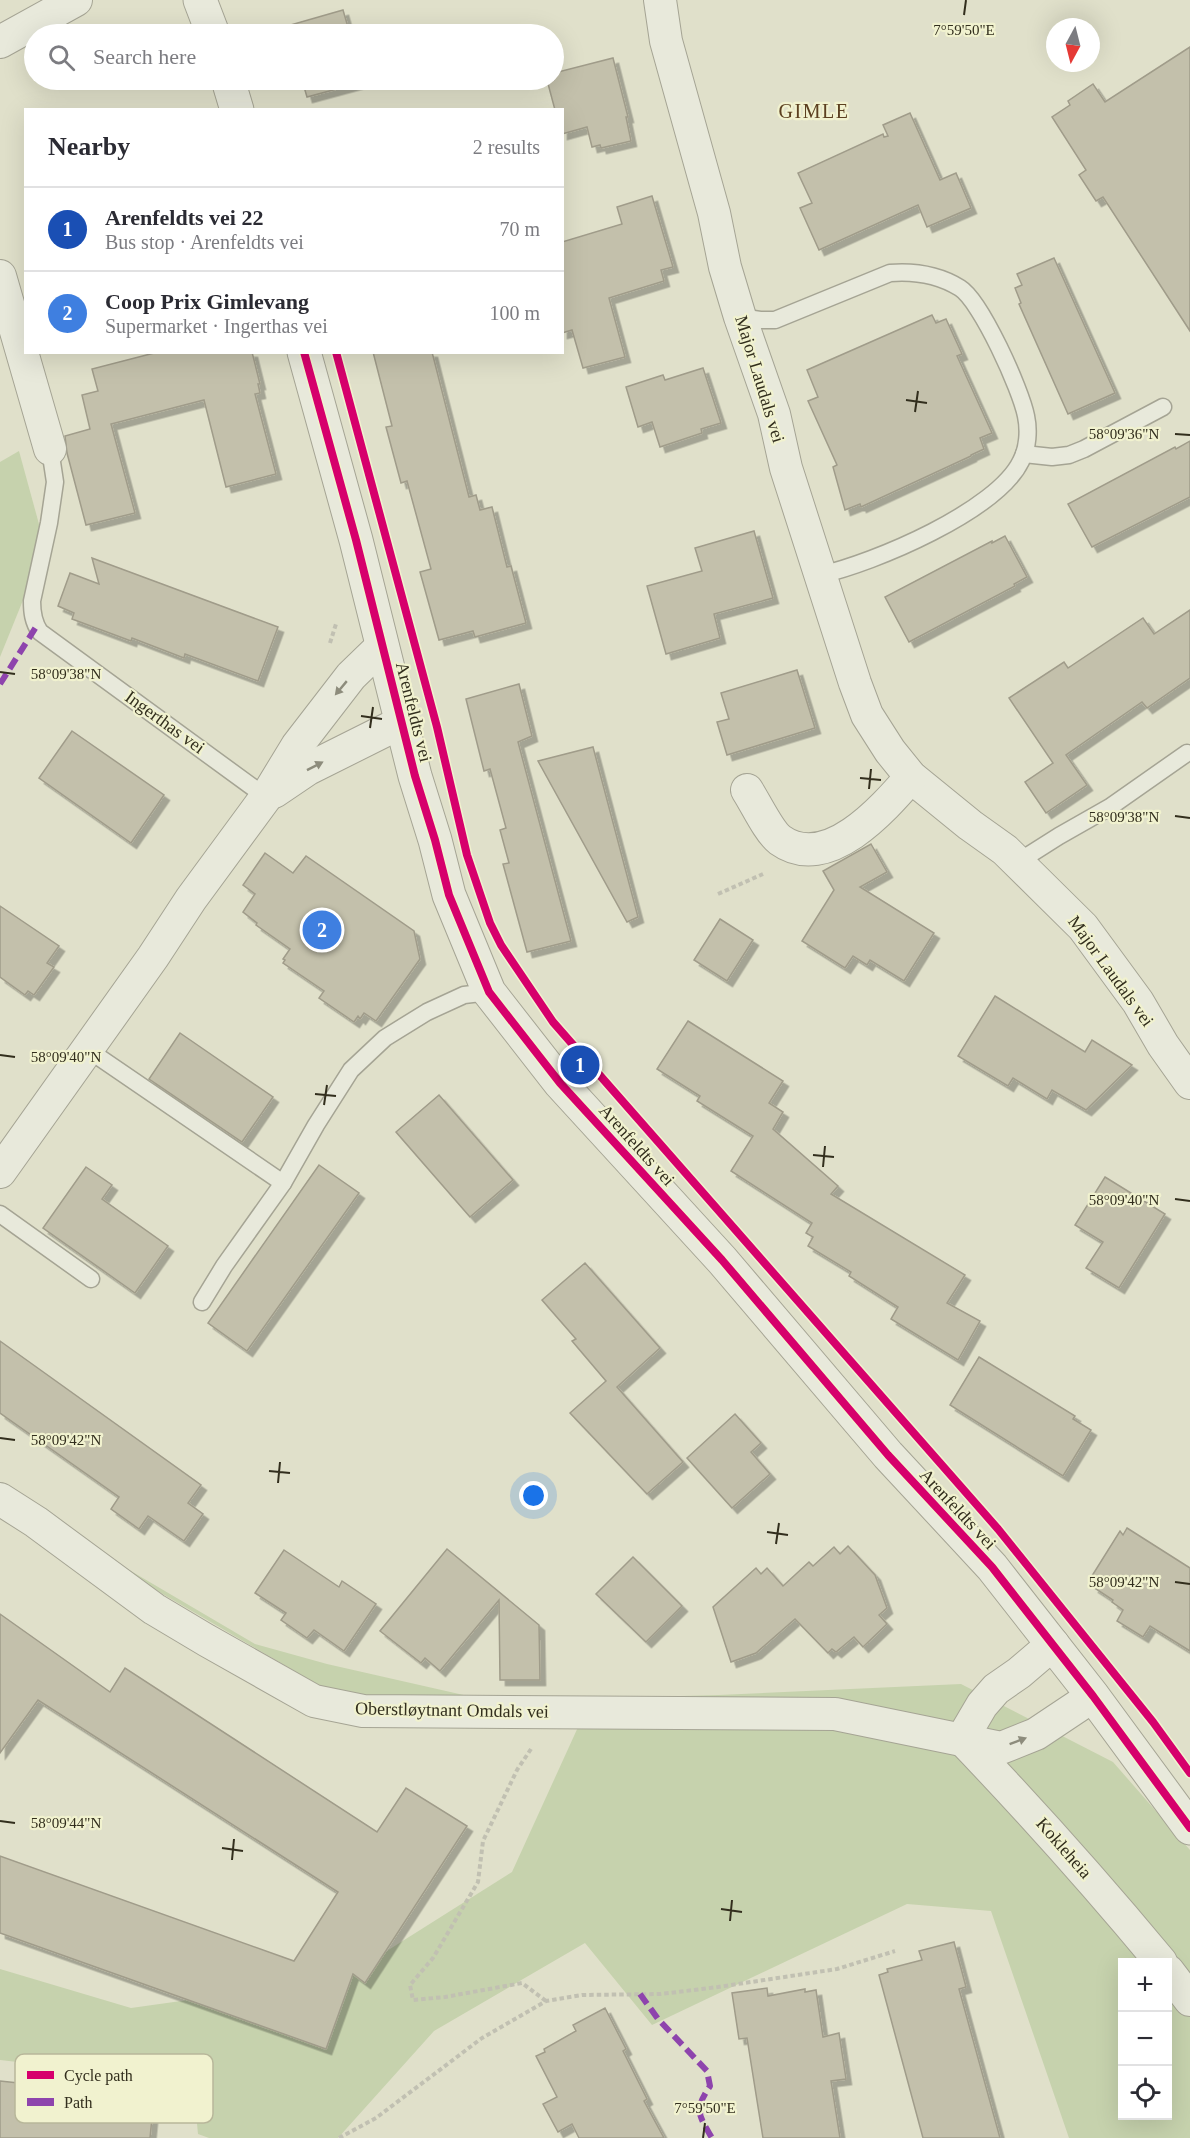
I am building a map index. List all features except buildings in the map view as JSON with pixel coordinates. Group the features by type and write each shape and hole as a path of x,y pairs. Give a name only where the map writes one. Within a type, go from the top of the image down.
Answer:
{"street":[{"path":"32,24 75,0"},
{"path":"200,0 209,24"},
{"name":"Major Laudals vei","path":"660,0 666,41 740,317 774,414 786,468 867,715 890,751 911,777 1018,862 1083,927 1138,1002 1163,1045 1190,1083"},
{"path":"0,42 24,29"},
{"path":"231,90 236,108"},
{"path":"0,276 50,449"},
{"name":"Arenfeldts vei","path":"305,354 356,540 415,776 449,895 489,992 560,1083 722,1260 888,1455 992,1567 1094,1696 1190,1828"},
{"path":"0,1172 191,899 266,797 297,746 326,706 351,676 382,646"},
{"path":"266,797 308,770 402,723"},
{"path":"747,790 779,840 797,848 821,848 855,833 888,804 911,777"},
{"name":"Oberstløytnant Omdals vei","path":"0,1499 36,1522 154,1609 206,1641 314,1701 363,1711 835,1714 1001,1748 1036,1734 1094,1696"},
{"path":"962,1739 982,1706 996,1689 1053,1644"},
{"name":"Kokleheia","path":"962,1739 1035,1816 1158,1958"},
{"path":"1172,1977 1190,2000"}],"lane":[{"path":"740,317 775,320 890,273 905,272 938,277 962,289 980,310 1007,365 1026,416 1027,441 1024,454 1012,477 997,492 918,539 847,567 820,575"},
{"path":"1024,454 1052,457 1069,455 1163,406"},
{"name":"Ingerthas vei","path":"50,449 55,482 49,523 32,601 32,613 36,627 266,797"},
{"path":"1018,862 1110,807 1187,753"},
{"path":"202,1302 224,1266 283,1183 316,1125 351,1071 385,1038 427,1012 464,995 489,992"},
{"path":"87,1049 283,1183"},
{"path":"0,1214 90,1279"}],"path":[{"path":"546,2001 522,1983 445,1997 413,2000 410,1985 433,1958 478,1882 483,1841 517,1770 554,1712"},
{"path":"339,2138 376,2118 482,2038 546,2001 582,1995 661,1994 718,1987 837,1969 895,1951"}],"green space":[{"path":"19,451 45,546 0,657 0,462"},
{"path":"0,1499 51,1524 255,1644 327,1664 490,1701 719,1695 961,1684 1113,1762 1190,1850 1190,2138 1069,2138 991,1911 907,1904 652,2025 585,1943 434,2031 338,2138 209,2138 198,2134 197,2123 213,2123 213,2054 15,2054 15,2062 0,2060 0,1969 131,2008 344,1978 512,1872 584,1714 363,1711"}],"marked path":[{"path":"0,684 36,627"},
{"path":"640,1994 658,2019 707,2071 710,2086 702,2101 700,2112 712,2138"}],"cycle path":[{"path":"305,354 356,540 415,776 449,895 489,992 560,1083 722,1260 888,1455 992,1567 1093,1696 1190,1828"},
{"path":"337,354 437,727 467,855 490,923 501,945 553,1022 998,1529 1153,1722 1190,1773"}],"place":[{"name":"Coop Prix Gimlevang","path":"322,930"},
{"name":"Arenfeldts vei 22","path":"580,1065"}],"district":[{"name":"GIMLE","path":"814,111"}]}
